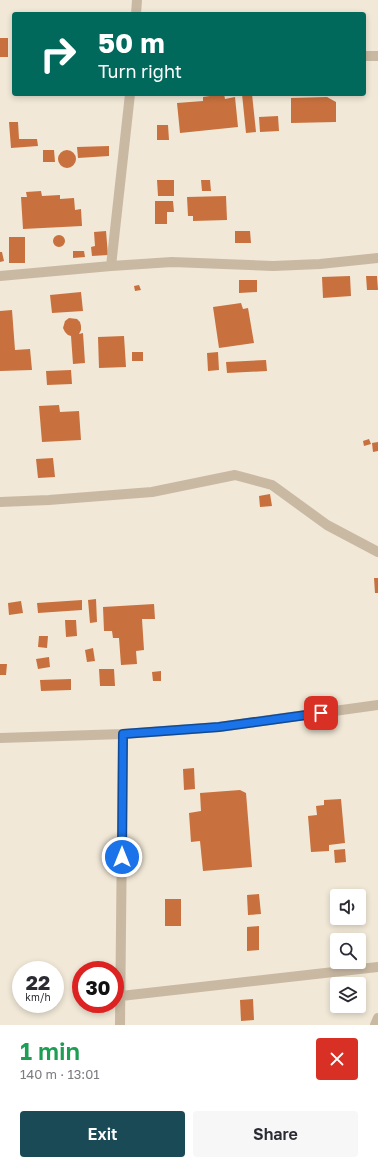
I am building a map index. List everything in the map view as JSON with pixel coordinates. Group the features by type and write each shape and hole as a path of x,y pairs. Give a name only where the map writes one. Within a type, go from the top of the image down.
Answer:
{"street":[{"path":"136,12 137,0"},
{"path":"366,56 378,56"},
{"path":"111,266 130,96"},
{"path":"0,276 172,262 273,266 320,264 378,258"},
{"path":"0,502 49,500 152,492 235,474 272,485 327,525 378,552"},
{"path":"0,738 123,734 219,727 378,705"},
{"path":"121,961 123,734"},
{"path":"124,996 378,967"},
{"path":"120,1013 120,1025"},
{"path":"375,1025 378,1018"}],"building":[{"path":"0,38 8,38 8,57 0,57"},
{"path":"224,96 225,99 235,97 238,127 180,133 177,103 203,101 203,97"},
{"path":"242,96 252,96 256,132 246,133"},
{"path":"327,97 336,102 336,122 291,123 291,98"},
{"path":"278,116 279,131 260,132 259,117"},
{"path":"9,122 18,122 19,139 37,139 38,146 11,148"},
{"path":"157,125 168,125 169,140 157,140"},
{"path":"109,146 109,156 78,158 77,147"},
{"path":"43,150 54,150 55,162 43,162"},
{"path":"67,150 73,153 76,159 73,165 67,168 61,165 58,159 61,153"},
{"path":"157,180 174,180 174,196 158,196"},
{"path":"201,180 210,180 211,191 202,191"},
{"path":"41,191 42,196 60,195 60,199 74,198 75,210 81,209 82,226 23,229 21,197 27,197 26,192"},
{"path":"226,196 227,220 193,221 193,216 188,216 187,197"},
{"path":"155,201 173,201 174,212 167,212 167,224 155,224"},
{"path":"106,231 108,255 92,256 91,247 95,246 94,232"},
{"path":"235,231 250,231 251,243 235,243"},
{"path":"57,235 61,235 65,241 61,247 57,247 53,243 53,239"},
{"path":"9,237 25,237 25,263 9,263"},
{"path":"73,251 84,251 85,257 73,258"},
{"path":"0,252 2,252 4,261 0,262"},
{"path":"350,276 351,296 323,298 322,277"},
{"path":"366,276 377,276 378,290 367,290"},
{"path":"239,280 257,280 257,292 239,293"},
{"path":"139,285 141,290 135,291 134,286"},
{"path":"81,292 83,311 52,313 50,295"},
{"path":"241,303 243,309 248,308 254,343 219,348 213,307"},
{"path":"12,310 15,350 30,349 32,370 0,371 0,311"},
{"path":"69,318 77,319 80,322 81,330 79,334 83,333 85,363 73,364 71,336 65,332 63,328 65,321"},
{"path":"124,336 126,367 99,368 98,337"},
{"path":"132,352 143,352 143,361 132,361"},
{"path":"218,352 219,370 208,371 207,353"},
{"path":"266,360 267,371 227,373 226,362"},
{"path":"71,370 72,384 47,385 46,371"},
{"path":"59,405 60,412 79,411 81,440 42,442 39,406"},
{"path":"369,439 371,444 364,446 363,441"},
{"path":"378,442 378,451 373,452 372,443"},
{"path":"53,458 55,477 38,478 36,459"},
{"path":"270,494 272,506 260,507 259,496"},
{"path":"374,578 378,578 378,593 375,593"},
{"path":"96,599 97,622 90,623 88,600"},
{"path":"82,600 82,610 38,613 37,603"},
{"path":"21,601 23,613 9,615 8,603"},
{"path":"154,604 155,619 142,619 144,650 136,651 137,664 121,665 119,638 113,638 112,631 104,631 103,607"},
{"path":"65,620 76,620 77,636 66,637"},
{"path":"39,636 48,636 47,648 38,647"},
{"path":"93,648 95,661 87,662 85,650"},
{"path":"49,657 50,667 38,669 36,659"},
{"path":"0,664 7,664 6,675 0,675"},
{"path":"99,669 114,669 115,686 100,686"},
{"path":"161,671 161,681 153,681 152,672"},
{"path":"71,679 71,690 41,691 40,680"},
{"path":"194,768 195,789 184,790 183,769"},
{"path":"240,790 246,793 252,867 203,871 200,841 191,842 189,813 201,811 200,793"},
{"path":"341,799 345,843 329,845 329,851 311,852 308,816 317,815 316,806 324,805 324,800"},
{"path":"345,849 346,862 335,863 334,850"},
{"path":"259,894 261,914 248,915 247,895"},
{"path":"165,899 181,899 181,926 165,926"},
{"path":"259,926 259,950 247,951 247,927"},
{"path":"253,999 254,1020 241,1021 240,1000"}],"route":[{"path":"122,857 123,734 219,727 321,713"}]}
